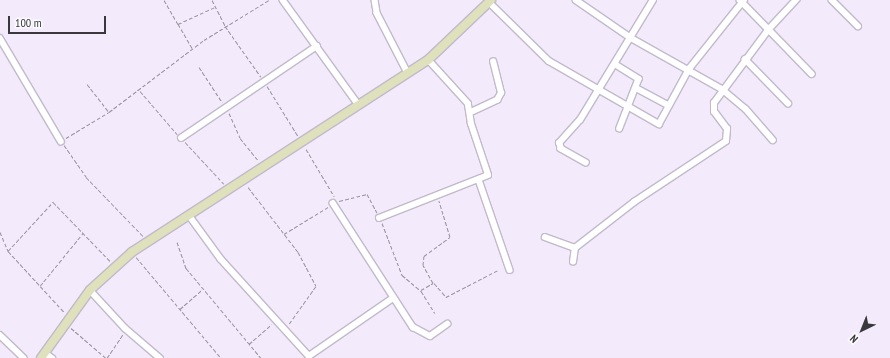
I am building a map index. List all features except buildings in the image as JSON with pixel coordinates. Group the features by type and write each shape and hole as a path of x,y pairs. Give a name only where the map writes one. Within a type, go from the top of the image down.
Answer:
{"main road":[{"path":"46,356 68,320 90,290 132,252 244,181 407,71 428,60 490,1"}],"street":[{"path":"283,0 358,104"},
{"path":"375,0 377,13 407,71"},
{"path":"576,0 631,38 689,68 722,89 746,109 773,140"},
{"path":"586,163 561,149 559,143 580,120 653,0"},
{"path":"573,262 575,248 634,202 726,141 727,129 713,108 722,89 769,30 796,0"},
{"path":"832,0 858,26"},
{"path":"490,1 549,61 597,92 659,124 689,68 742,1 812,74"},
{"path":"0,38 61,141"},
{"path":"181,138 317,46"},
{"path":"745,59 788,103"},
{"path":"379,218 395,209 438,197 479,180 488,173 471,124 471,112 460,92 428,60"},
{"path":"471,112 497,100 501,93 493,62"},
{"path":"615,64 639,78 620,128"},
{"path":"636,88 668,105"},
{"path":"479,180 510,270"},
{"path":"335,203 392,298 424,336 430,336 447,324"},
{"path":"189,215 276,321 309,356 392,298"},
{"path":"545,237 575,248"},
{"path":"90,290 125,328 160,358"},
{"path":"0,335 24,358"}],"path":[{"path":"164,0 193,49"},
{"path":"212,0 226,26"},
{"path":"148,241 86,177 61,141 110,112 193,49 226,26 269,0"},
{"path":"178,24 215,6"},
{"path":"199,67 225,107 240,138 264,167"},
{"path":"87,84 110,112"},
{"path":"301,142 335,203"},
{"path":"244,181 284,234 316,286 291,319 286,332"},
{"path":"284,234 335,203 367,194 379,218 402,275 421,290 435,313"},
{"path":"438,197 450,237 422,260 433,283 446,297 498,270"},
{"path":"8,251 53,202 116,266"},
{"path":"0,232 8,251 68,320 107,358 125,328"},
{"path":"39,286 84,232"},
{"path":"177,242 186,268 202,290 261,358"},
{"path":"132,252 221,358"},
{"path":"421,290 433,283"},
{"path":"179,309 202,290"},
{"path":"248,344 276,321"}]}
